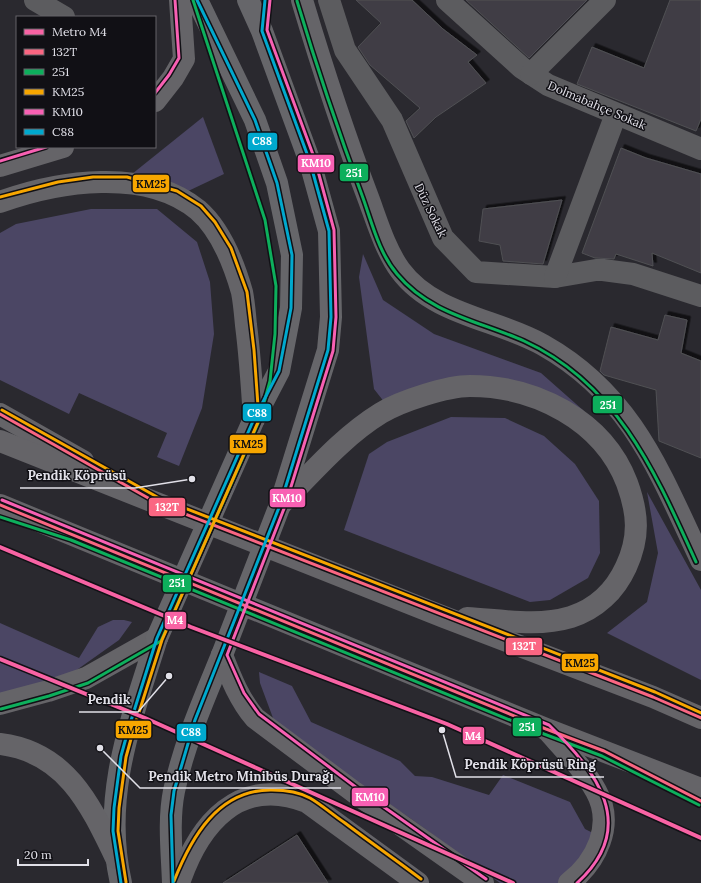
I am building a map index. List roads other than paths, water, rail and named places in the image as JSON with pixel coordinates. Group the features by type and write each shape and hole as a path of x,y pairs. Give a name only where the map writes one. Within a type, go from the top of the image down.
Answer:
{"highway":[{"path":"156,100 173,78 184,59 180,0"},
{"path":"302,0 328,86 364,188 383,237 399,269 413,284 453,309 542,344 577,367 609,397 630,420 654,459 701,560"},
{"path":"0,166 59,148"},
{"path":"0,202 59,187 94,182 126,182 175,196 198,210 212,226 226,250 242,293 249,350 254,419"},
{"path":"280,505 350,436 382,413 414,399 446,389 469,386 498,388 522,392 546,401 570,415 591,430 607,449 621,469 630,492 636,517 636,535 632,554 622,576 607,596 592,607 572,617 546,622 520,622 444,616"},
{"path":"0,414 157,503"},
{"path":"0,441 653,697 701,718"},
{"path":"0,505 546,729 604,750 701,789"},
{"path":"0,512 74,535"},
{"path":"0,704 48,691 86,678 157,638"},
{"path":"222,655 236,691 246,708 255,718 354,792 482,883"},
{"path":"546,729 576,762 597,792 603,819 601,839 595,855 584,870 569,883"},
{"path":"0,744 12,746 37,754 53,764 70,778 96,817 118,871"},
{"path":"604,750 701,801"},
{"path":"179,883 188,858 216,817 233,804 250,797 270,794 290,795 307,802 418,883"}],"main road":[{"path":"118,871 113,831 114,808 121,756 157,638 254,419 279,371 291,308 292,255 277,183 255,120 197,0"},
{"path":"173,883 171,815 174,791 195,720 222,655 280,505 328,350 331,317 332,281 329,231 310,162 262,31 248,0"},
{"path":"262,31 265,0"}],"street":[{"path":"35,0 62,16"},
{"name":"Düz Sokak","path":"329,0 345,50 392,120 443,238 476,272 555,277 603,270 633,274 701,296"},
{"name":"Dolmabahçe Sokak","path":"447,0 498,47 531,74 548,85 700,147"},
{"path":"531,74 605,0"},
{"path":"555,277 616,114"}],"metro line":[{"name":"M4","path":"0,547 191,627 447,724 701,838"},
{"name":"M4","path":"0,659 145,718 513,883"}],"place":[{"name":"Pendik Köprüsü","path":"192,479"},
{"name":"Pendik","path":"169,676"},
{"name":"Pendi̇k Köprüsü Ri̇ng","path":"442,730"},
{"name":"Pendik Metro Minibüs Durağı","path":"100,748"}]}
